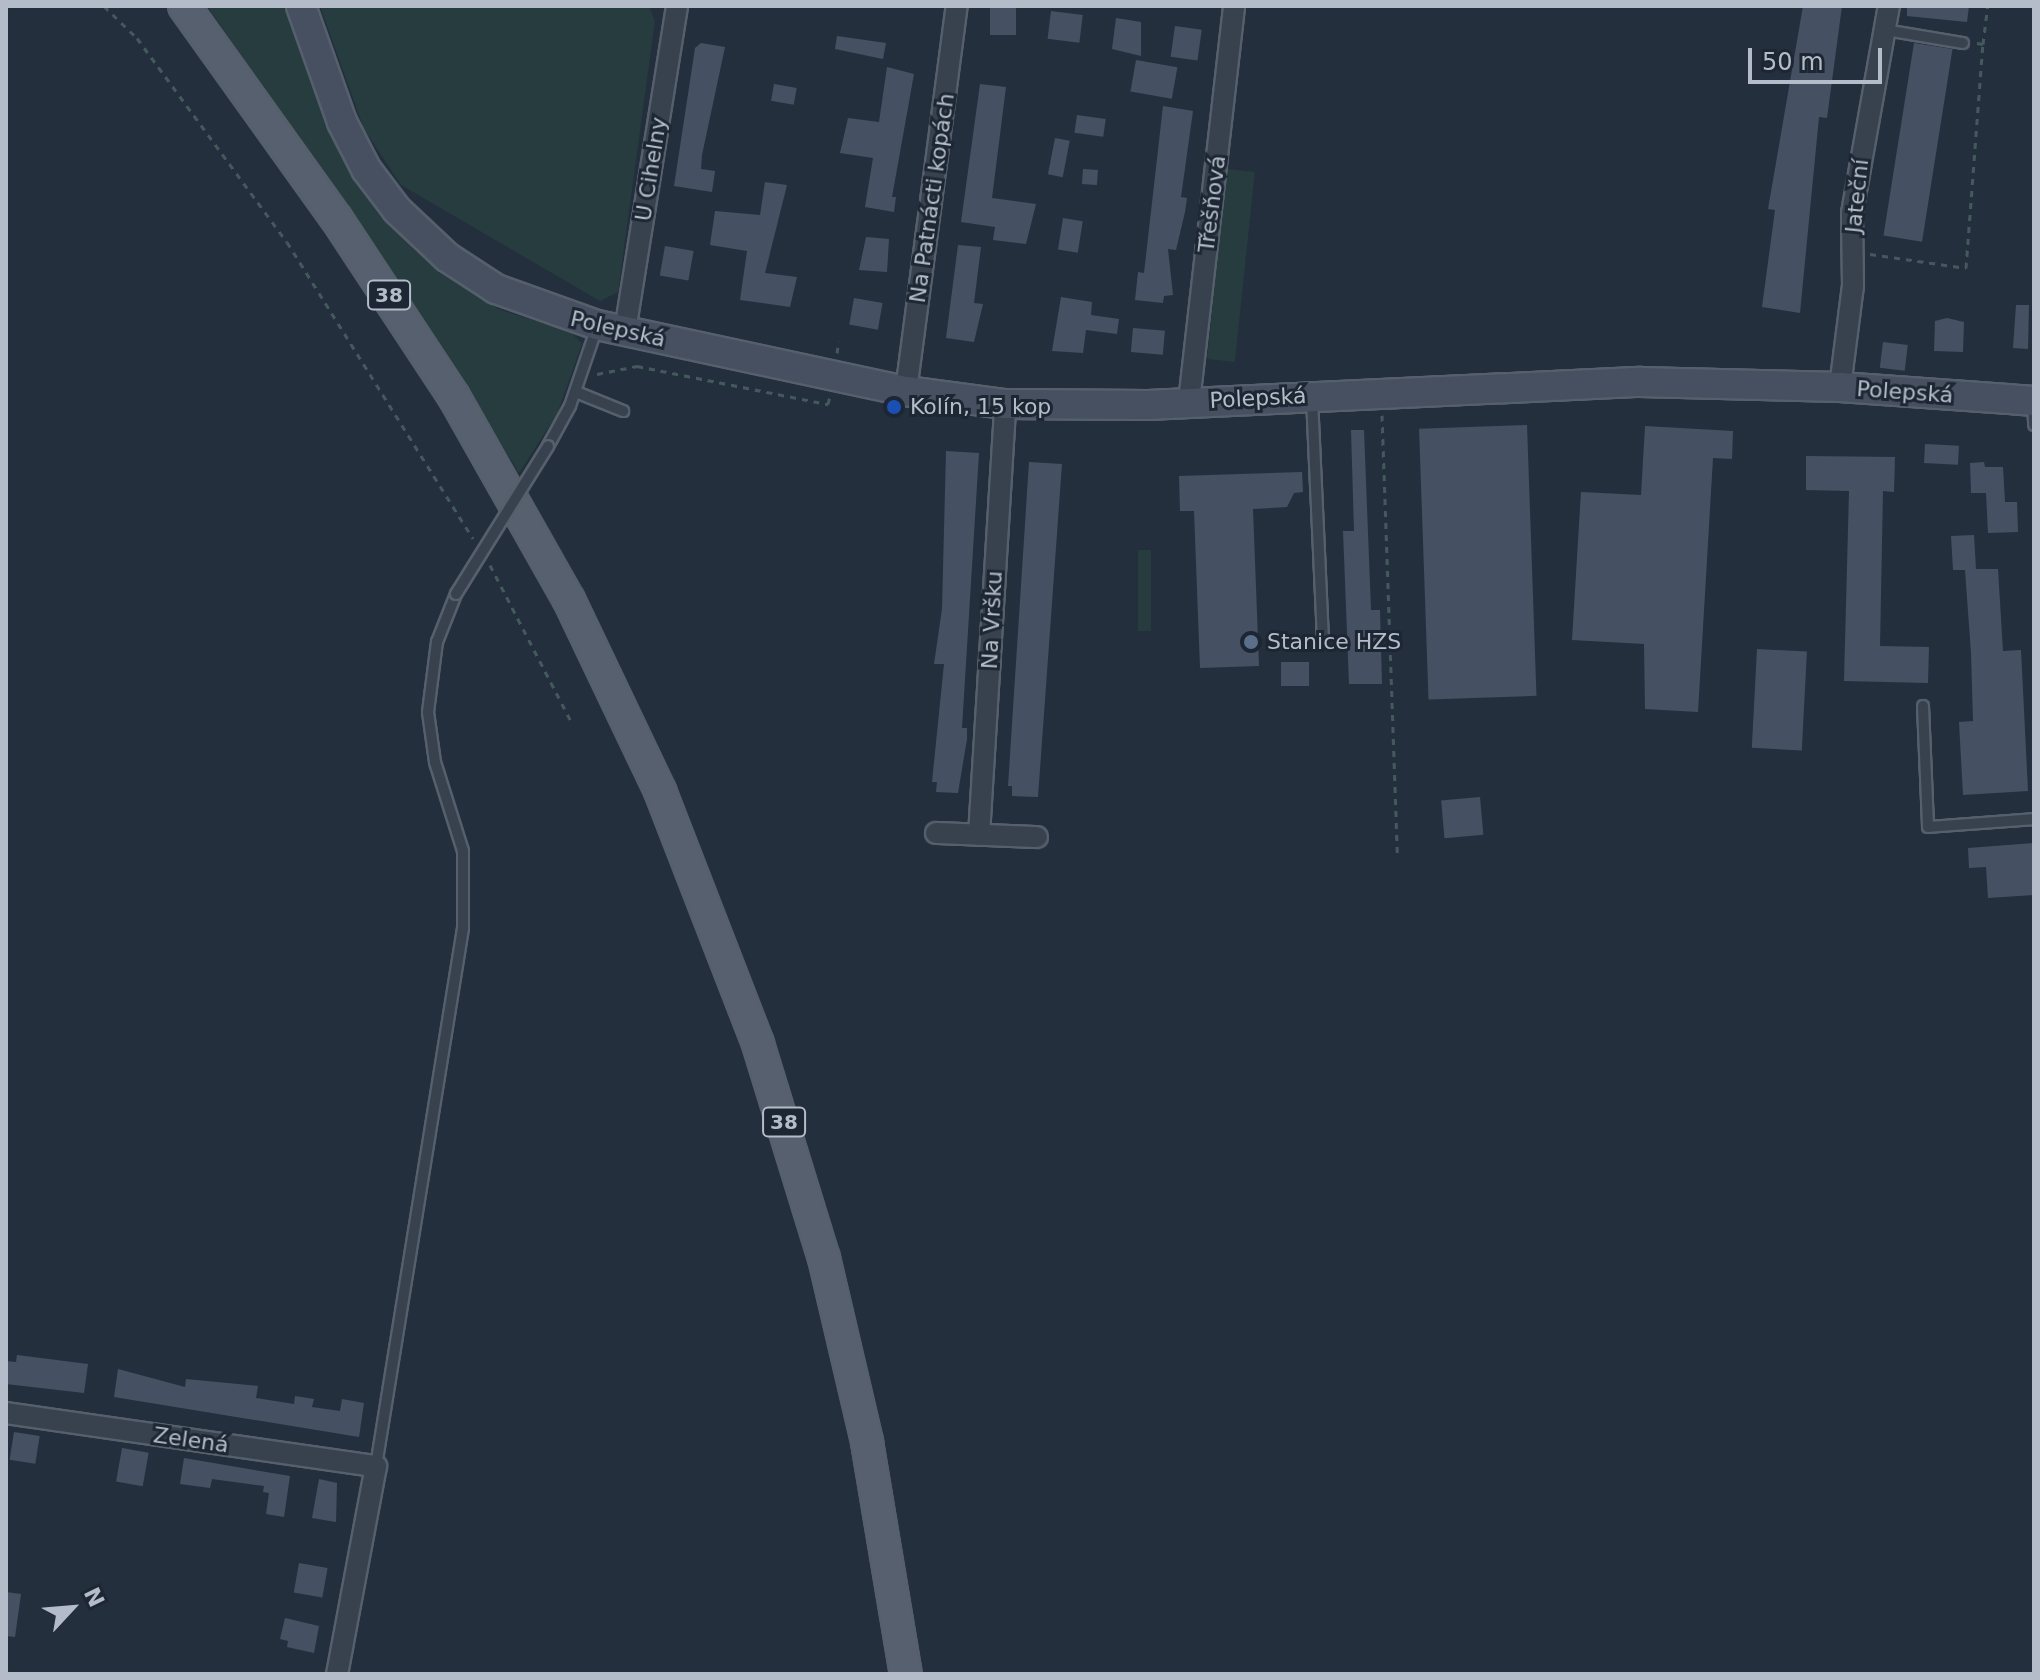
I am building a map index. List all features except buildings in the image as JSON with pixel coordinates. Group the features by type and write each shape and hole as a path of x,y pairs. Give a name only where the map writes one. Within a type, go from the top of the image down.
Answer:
{"main road":[{"name":"38","path":"184,6 362,255 454,397 569,600 660,791 758,1044 824,1258 867,1442 906,1674"},
{"name":"Polepská","path":"301,6 328,89 366,169 430,243 496,289 597,325 906,391 1005,404 1189,402 1640,382 1840,387 2034,400"}],"street":[{"name":"U Cihelny","path":"625,331 677,6"},
{"name":"Na Patnácti kopách","path":"906,391 957,6"},
{"name":"Třešňová","path":"1189,402 1234,6"},
{"name":"Jateční","path":"1840,387 1853,286 1852,213 1889,6"},
{"name":"Na Vršku","path":"979,835 1005,404"},
{"path":"936,833 1037,837"},
{"name":"Zelená","path":"6,1413 376,1466"},
{"path":"337,1674 376,1466"}],"lane":[{"path":"1885,30 1963,43"},
{"path":"376,1466 463,928 463,851 435,762 428,712 434,657 456,594 548,446 576,392 597,325"},
{"path":"576,392 623,411"},
{"path":"1312,396 1323,636"},
{"path":"2034,400 2034,425"},
{"path":"1923,706 1928,827 2034,819"}],"path":[{"path":"104,6 137,38 287,242 477,544"},
{"path":"1870,254 1966,268 1988,6"},
{"path":"1963,43 1983,44"},
{"path":"576,392 603,371 627,365 828,404 839,341"},
{"path":"1381,392 1397,854"},
{"path":"485,557 571,721"}],"green space":[{"path":"207,6 288,6 331,133 355,176 414,250 498,309 571,332 582,344 557,414 519,473 430,329"},
{"path":"320,6 649,6 655,21 618,292 600,301 401,185 364,129"},
{"path":"1227,169 1255,172 1235,362 1207,359"},
{"path":"1138,550 1151,550 1151,631 1138,631"}],"place":[{"name":"Kolín, 15 kop","path":"894,407"},
{"name":"Stanice HZS","path":"1251,642"}]}
